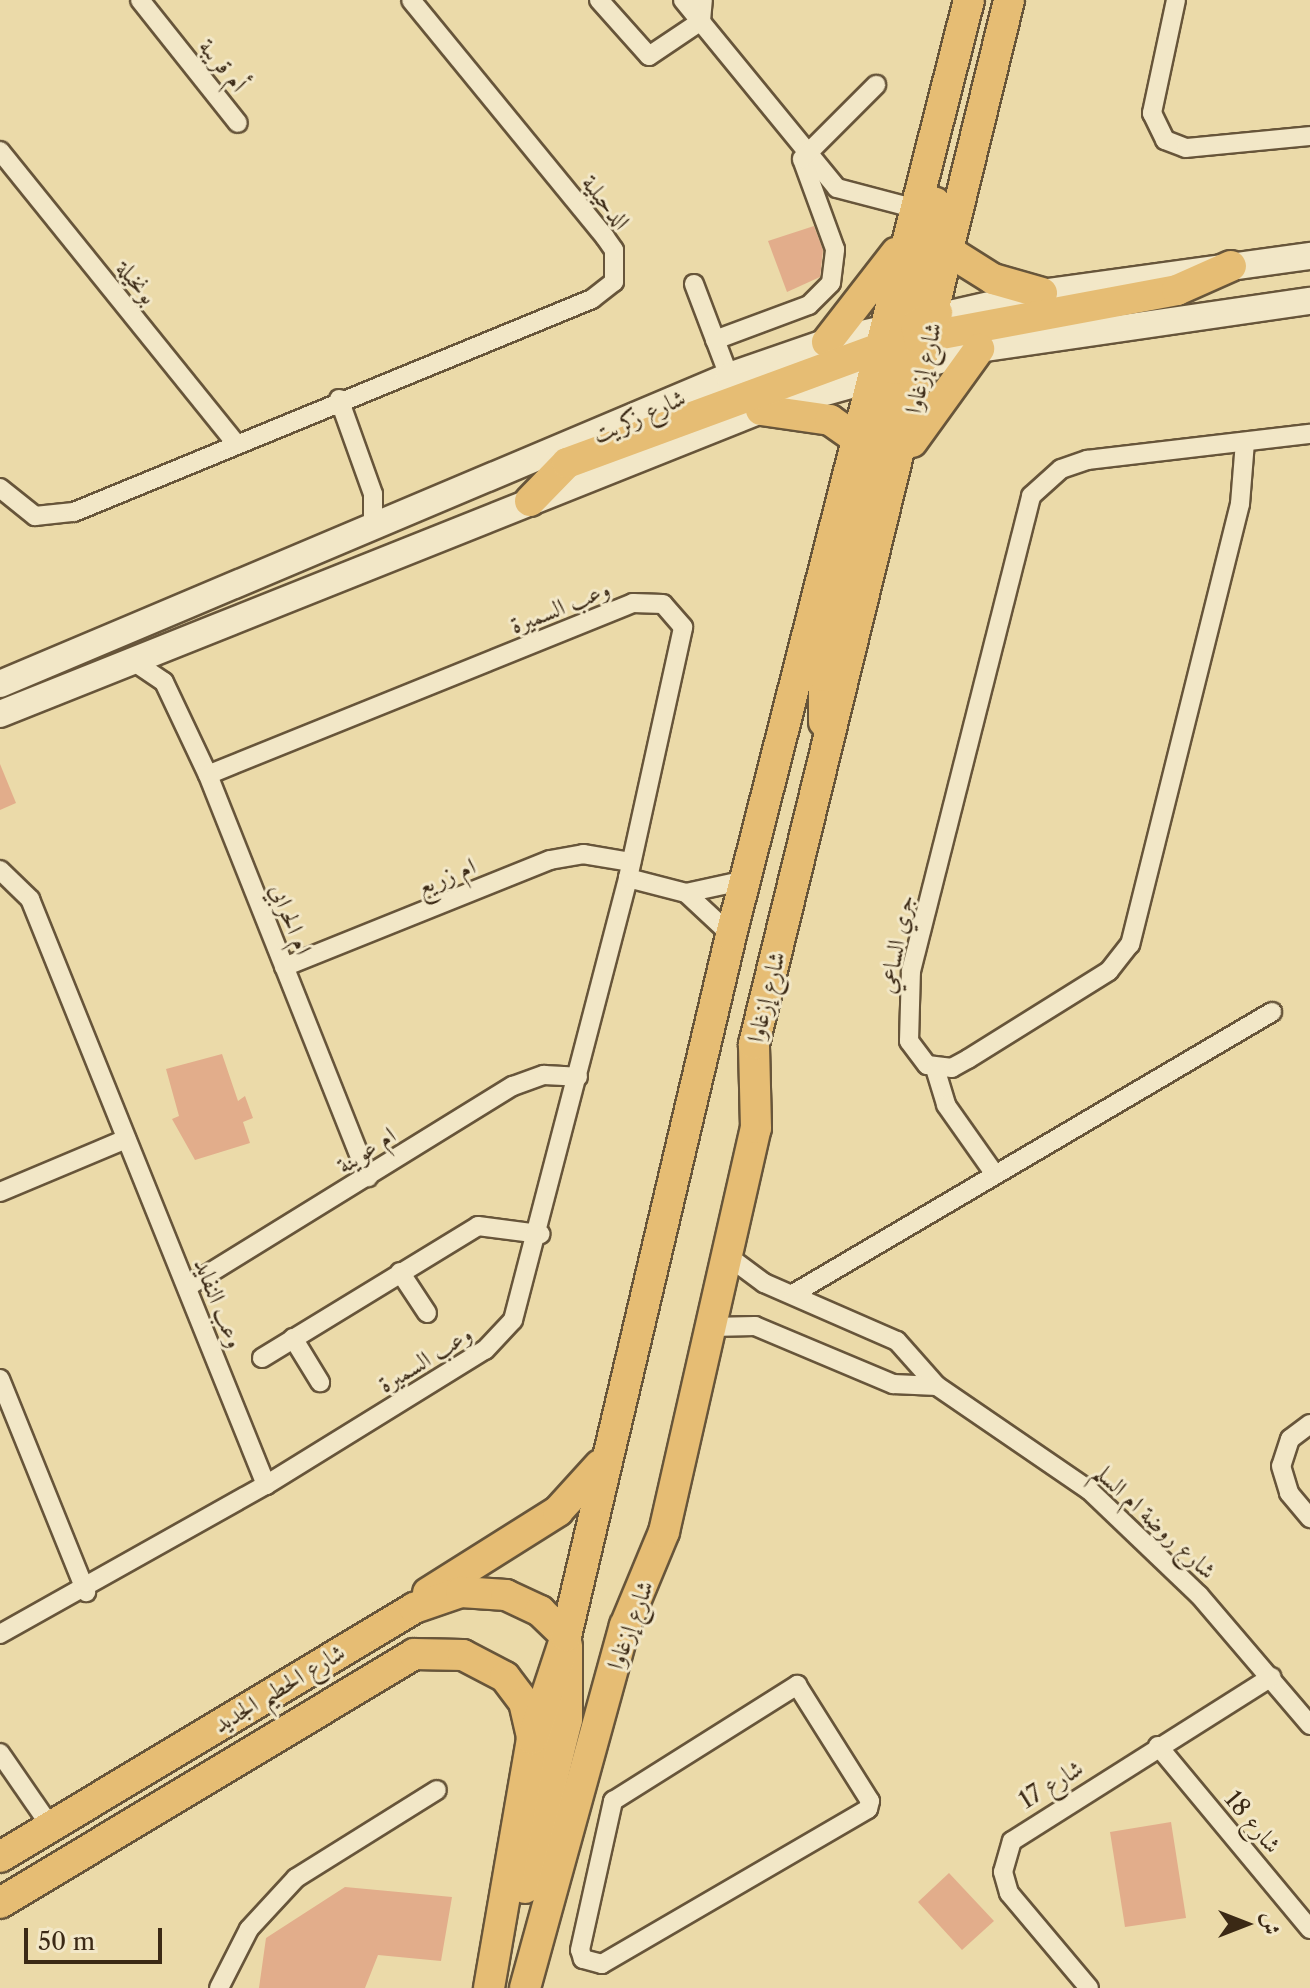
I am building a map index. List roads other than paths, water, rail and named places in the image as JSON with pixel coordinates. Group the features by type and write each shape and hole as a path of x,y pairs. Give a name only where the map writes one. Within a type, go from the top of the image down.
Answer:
{"main road":[{"name":"شارع إزغاوا","path":"503,1986 555,1871 625,1626 664,1532 758,1114 751,1059 902,457 904,242 969,0"},
{"name":"شارع إزغاوا","path":"503,1986 532,1739 566,1636 606,1453 731,935 857,439 950,252 1009,0"},
{"path":"829,748 824,676 946,152 941,103"},
{"path":"827,342 904,242"},
{"path":"950,252 993,279 1042,293"},
{"name":"شارع زكريت","path":"0,714 761,410 903,342 1042,293 1310,256"},
{"path":"530,501 567,463 903,342 1177,290 1231,266"},
{"name":"شارع زكريت","path":"2,681 729,376 827,342 903,342 979,349 1310,301"},
{"path":"902,457 979,349"},
{"path":"761,410 830,420 857,439"},
{"path":"390,1621 577,1496 606,1453"},
{"name":"شارع الحطيم الجديد","path":"0,1857 390,1621 438,1599 484,1591 527,1602 566,1636"},
{"path":"503,1986 570,1698 566,1636"},
{"name":"شارع الحطيم الجديد","path":"0,1903 414,1654 463,1655 505,1677 524,1702 532,1739"}],"street":[{"name":"أم قريبة","path":"140,0 238,123"},
{"name":"الدحيلية","path":"0,488 21,510 61,516 339,399 592,299 614,282 614,250 605,237 411,0"},
{"path":"599,0 649,56 701,21"},
{"path":"683,0 846,194 913,208"},
{"path":"701,21 703,0"},
{"path":"1176,0 1152,113 1165,140 1193,148 1310,136"},
{"path":"715,340 809,305 831,283 835,249 803,177 807,148 876,85"},
{"name":"بونخيلة","path":"0,151 236,444"},
{"path":"694,284 729,376"},
{"path":"339,399 384,523"},
{"name":"جري الساعي","path":"935,1068 909,1041 911,971 1025,507 1050,476 1073,464 1310,434"},
{"path":"994,1173 946,1105 935,1068 959,1064 1099,978 1130,944 1240,504 1245,442"},
{"name":"وعب السميرة","path":"0,1634 86,1592 266,1485 495,1342 519,1307 540,1234 684,638 672,609 653,601 208,775"},
{"path":"133,661 164,682 173,645"},
{"name":"ام الحرابي","path":"164,682 208,775 368,1177"},
{"name":"ام زريع","path":"284,967 550,860 583,854 629,870"},
{"name":"وعب النفايد","path":"0,870 26,889 266,1485"},
{"path":"629,870 686,893 731,935"},
{"path":"686,893 746,880"},
{"path":"793,1294 1272,1012"},
{"name":"ام عوينة","path":"187,1287 524,1080 578,1077"},
{"path":"0,1192 126,1139"},
{"path":"262,1358 478,1226 540,1234"},
{"name":"شارع روضة ام السلم","path":"725,1254 793,1294 897,1341 937,1386 1117,1515 1271,1677 1310,1725"},
{"path":"400,1272 427,1313"},
{"path":"711,1327 755,1326 893,1384 937,1386"},
{"path":"293,1338 320,1382"},
{"path":"0,1379 86,1592"},
{"path":"1310,1424 1290,1439 1281,1466 1289,1493 1310,1518"},
{"name":"شارع 17","path":"1089,1988 1009,1893 1007,1851 1028,1827 1271,1677"},
{"path":"793,1686 801,1687 870,1801 868,1809 602,1964 590,1964 580,1950 594,1872 617,1796 793,1686"},
{"name":"شارع 18","path":"1158,1746 1310,1929"},
{"path":"0,1753 51,1827"},
{"path":"219,1988 249,1929 296,1878 437,1790"},
{"path":"555,1871 594,1872"},
{"path":"555,1871 590,1893"}]}
